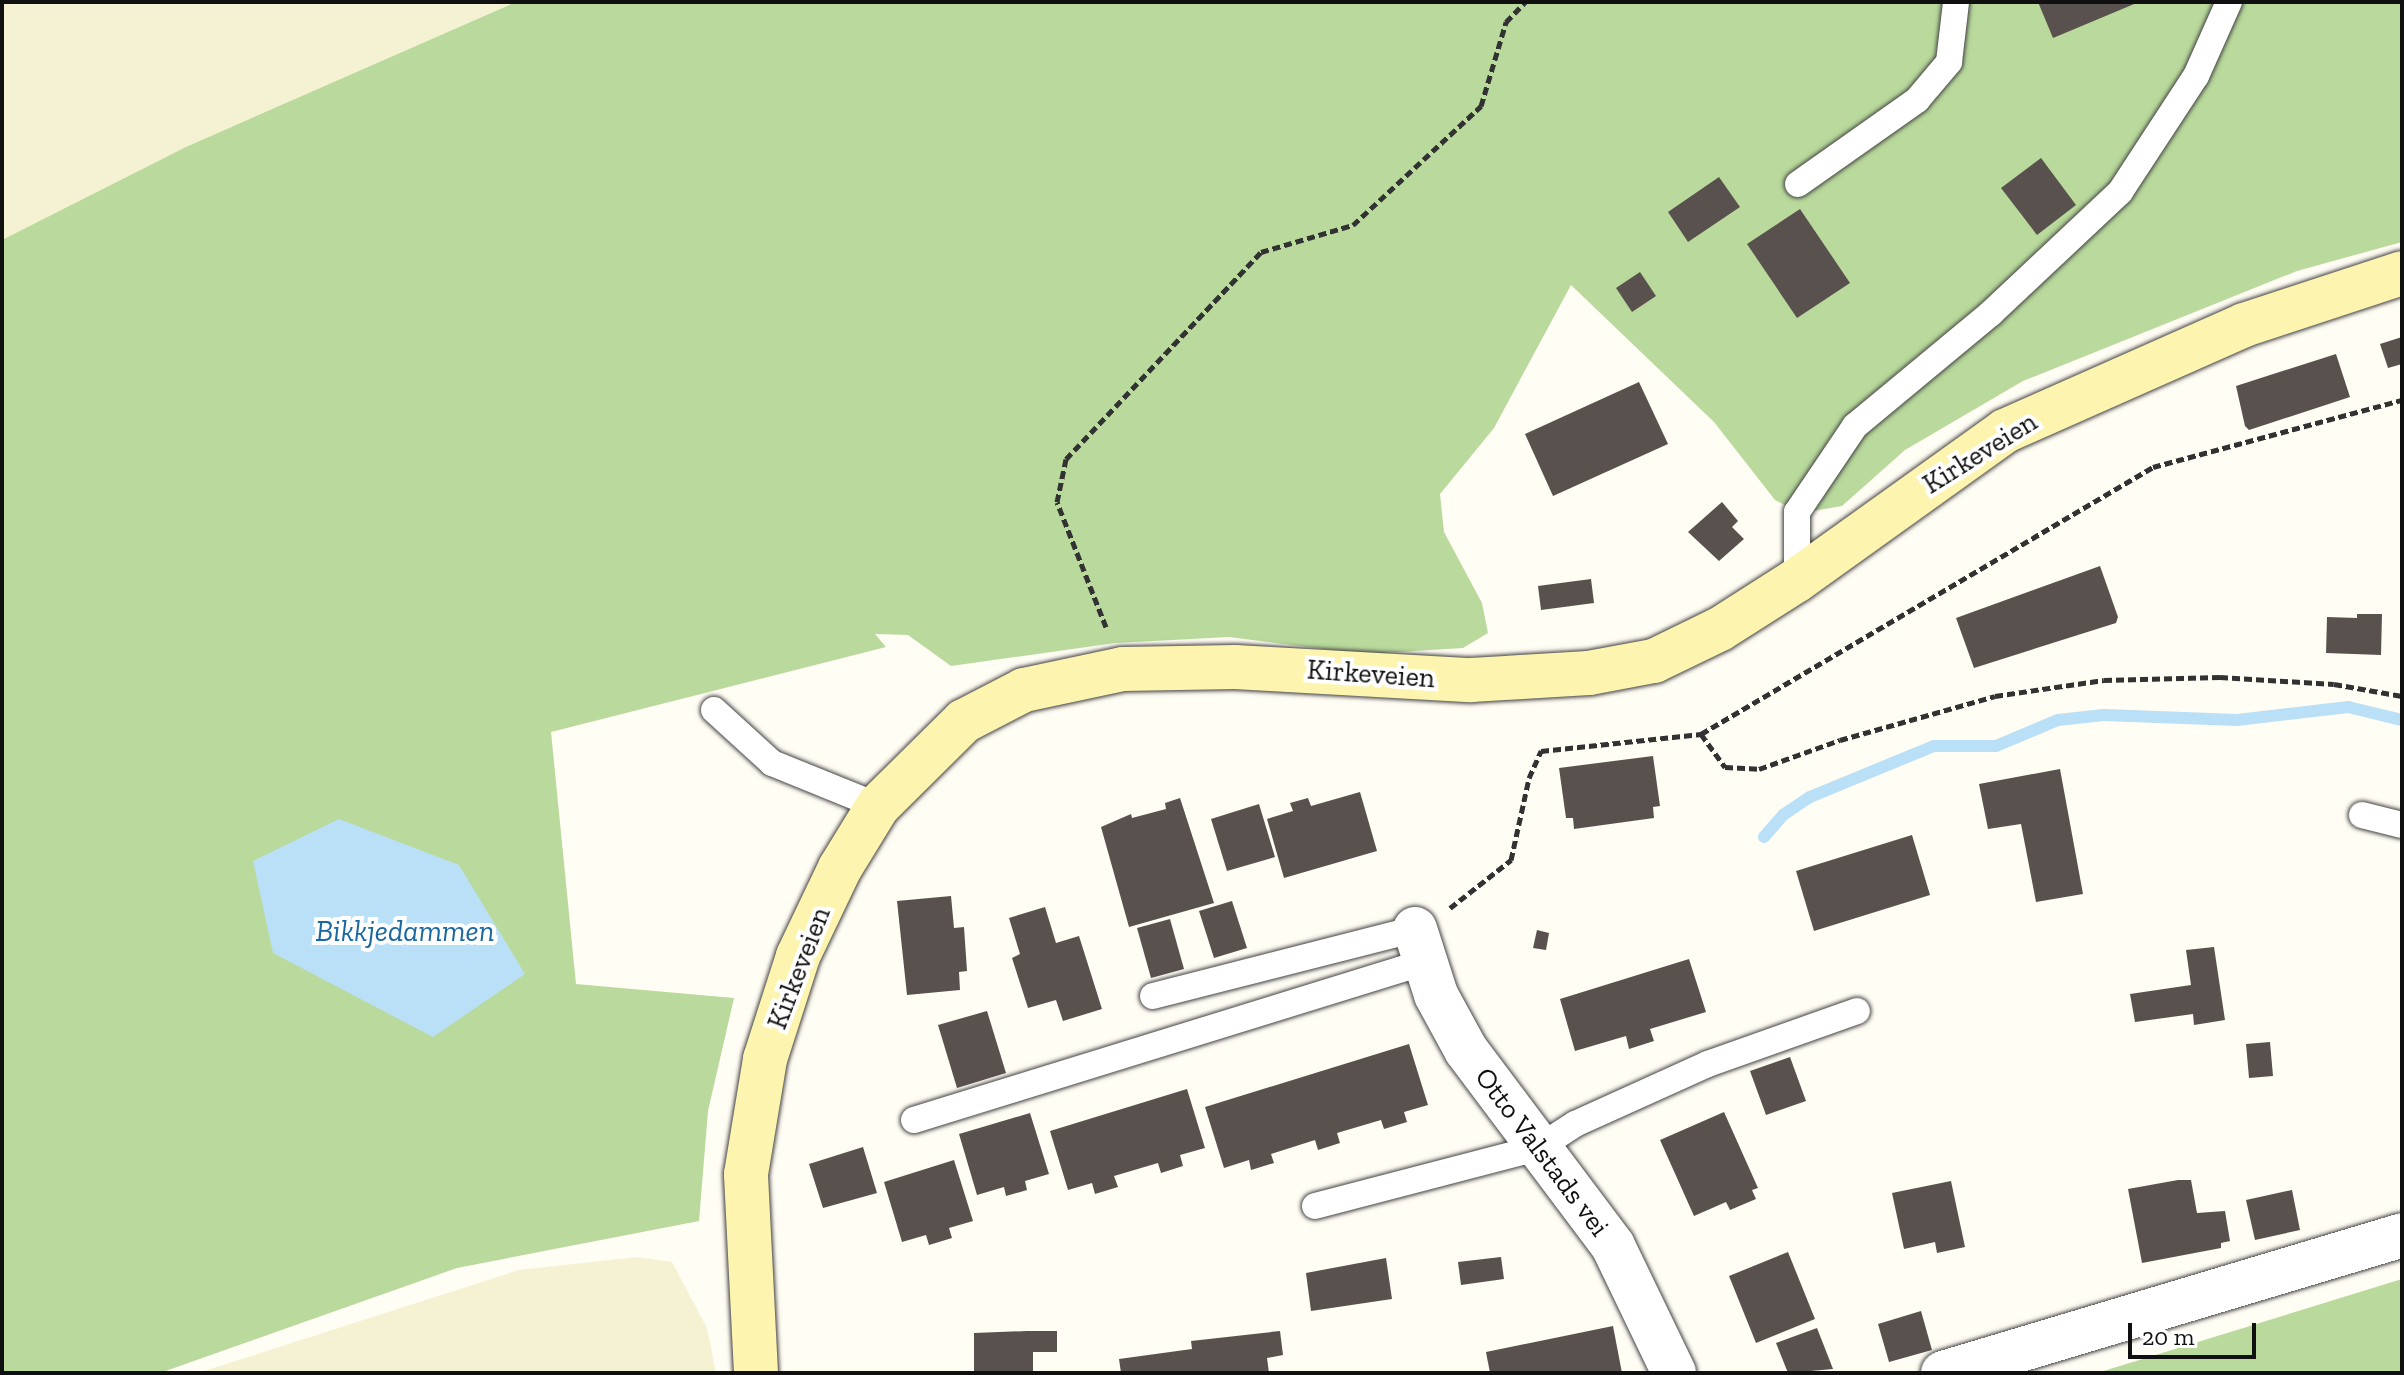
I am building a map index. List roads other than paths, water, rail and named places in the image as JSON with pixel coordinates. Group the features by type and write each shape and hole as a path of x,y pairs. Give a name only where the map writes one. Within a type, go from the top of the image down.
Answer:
{"main road":[{"name":"Kirkeveien","path":"756,1373 746,1174 765,1059 798,956 878,806 940,740 982,709 1024,690 1123,669 1263,667 1471,680 1621,669 1688,647 1797,580 2005,431 2244,325 2332,292 2402,273"}],"street":[{"name":"Otto Valstads vei","path":"1420,945 1436,995 1466,1050 1613,1246 1674,1373"},
{"path":"1943,1373 2402,1235"}],"lane":[{"path":"1798,184 1917,100 1949,62 1956,2"},
{"path":"1797,580 1797,512 1855,426 1991,313 2120,192 2196,76 2229,2"},
{"path":"714,710 772,763 878,806"},
{"path":"2362,815 2402,825"},
{"path":"1153,996 1420,945"},
{"path":"914,1120 1420,945"},
{"path":"1315,1206 1538,1148 1575,1124 1708,1064 1857,1011"}],"water":[{"name":"Bikkjedammen","path":"339,819 459,865 525,974 433,1037 273,953 253,861"}],"waterway":[{"path":"1764,837 1783,815 1810,797 1934,746 1996,746 2058,720 2104,715 2237,720 2348,707 2402,720"}]}
